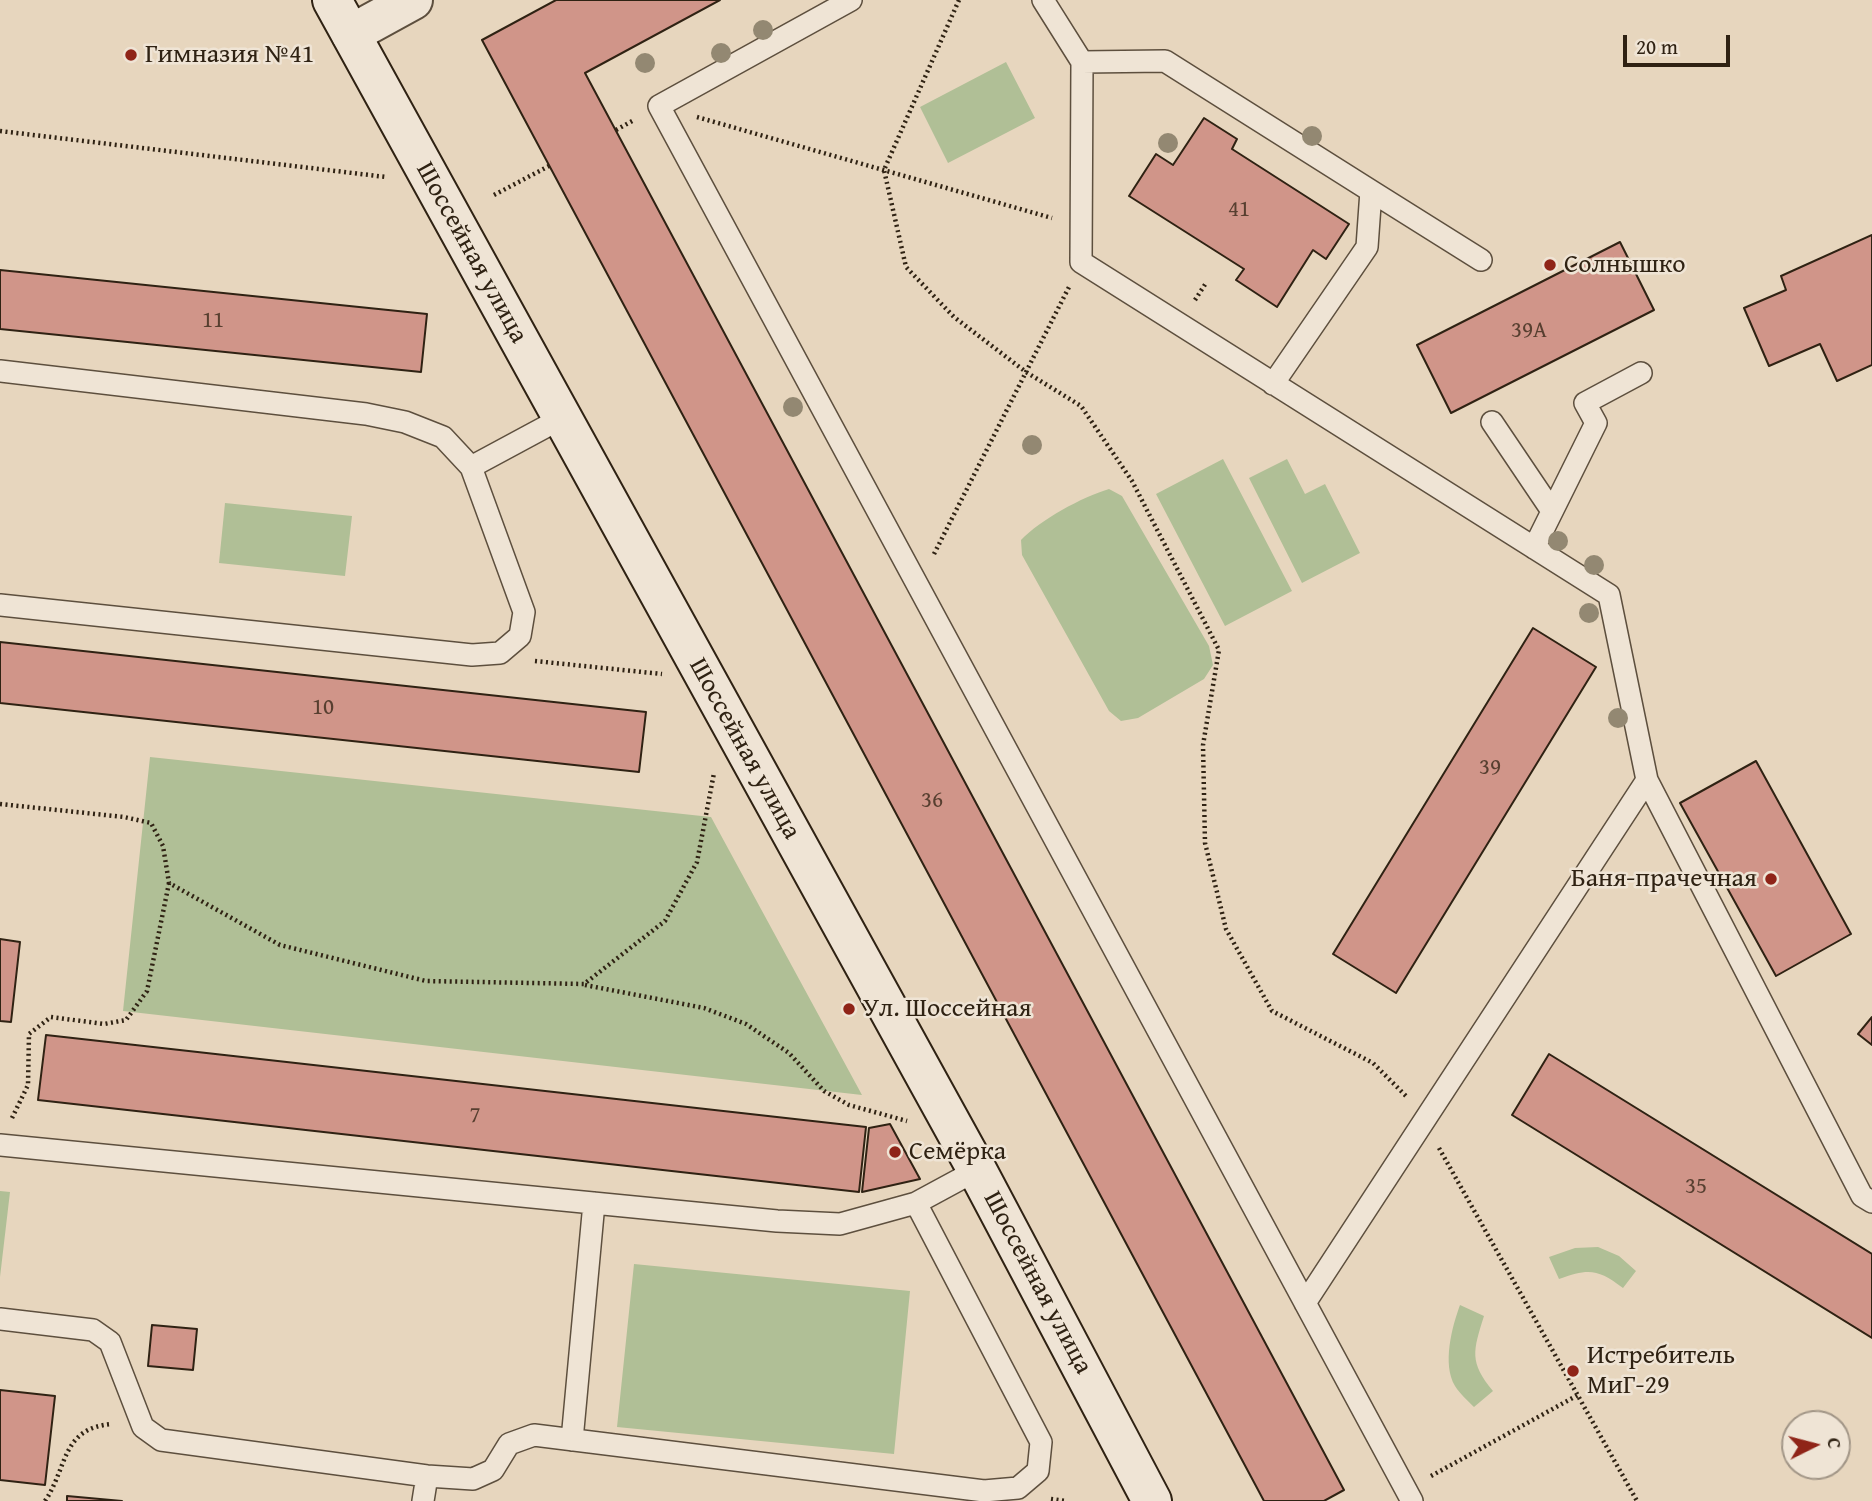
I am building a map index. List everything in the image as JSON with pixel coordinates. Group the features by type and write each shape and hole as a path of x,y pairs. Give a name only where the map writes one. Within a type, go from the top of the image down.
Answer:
{"street":[{"name":"Шоссейная улица","path":"332,0 977,1170 1152,1501"},
{"path":"351,34 413,0"}],"lane":[{"path":"850,0 659,106 1409,1495"},
{"path":"1043,0 1082,62 1081,262 1609,595 1647,780 1863,1196 1872,1202"},
{"path":"1082,62 1165,61 1481,260"},
{"path":"1273,384 1367,247 1371,191"},
{"path":"0,371 366,414 405,422 443,437 471,467 524,612 520,636 500,653 471,655 0,604"},
{"path":"1534,548 1596,423 1585,403 1641,373"},
{"path":"471,467 562,418"},
{"path":"1492,422 1552,510"},
{"path":"1306,1303 1647,780"},
{"path":"3,1137 594,1203 777,1221 840,1224 916,1203 977,1170"},
{"path":"572,1440 594,1203"},
{"path":"0,1319 93,1330 110,1342 143,1427 162,1440 426,1476 473,1479 493,1470 509,1444 534,1435 984,1491 1018,1488 1038,1471 1041,1442 916,1203"},
{"path":"423,1501 426,1476"}],"path":[{"path":"959,0 884,170 906,267 954,317 1026,372 1080,406 1132,481 1219,650 1203,745 1205,843 1226,929 1272,1012 1373,1063 1402,1091 1424,1121 1637,1501"},
{"path":"659,106 1082,226"},
{"path":"0,131 386,177"},
{"path":"494,195 549,166"},
{"path":"918,586 1081,262"},
{"path":"471,655 672,676"},
{"path":"584,984 665,921 697,862 715,767"},
{"path":"0,804 124,817 151,823 163,846 169,883 147,991 126,1020 104,1024 51,1017 29,1034 28,1085 3,1137"},
{"path":"169,883 280,945 426,981 584,984 704,1008 746,1024 789,1053 824,1090 849,1105 918,1124"},
{"path":"1409,1495 1578,1395"},
{"path":"44,1501 75,1438 93,1426 117,1424 143,1427"}],"green space":[{"path":"1006,62 1035,118 948,163 920,107"},
{"path":"1223,459 1292,591 1225,626 1156,494"},
{"path":"1287,459 1305,494 1325,484 1360,553 1302,583 1249,478"},
{"path":"1109,489 1122,496 1209,646 1213,665 1204,679 1138,718 1121,721 1109,711 1022,555 1021,540 1062,510"},
{"path":"225,503 352,516 345,576 219,563"},
{"path":"150,757 711,817 862,1095 123,1011"},
{"path":"0,1191 10,1192 0,1277"},
{"path":"1598,1247 1619,1256 1636,1271 1623,1288 1607,1277 1593,1272 1559,1279 1549,1257 1575,1248"},
{"path":"634,1264 910,1291 894,1454 617,1427"},
{"path":"1460,1305 1484,1316 1475,1356 1480,1372 1493,1391 1474,1407 1455,1386 1449,1367 1451,1334"}],"building":[{"path":"556,0 720,0 585,73 1344,1490 1324,1501 1264,1501 482,40"},
{"path":"1204,118 1237,139 1232,149 1349,224 1326,259 1313,250 1277,307 1236,280 1244,269 1129,196 1156,154 1173,165"},
{"path":"1872,235 1872,365 1837,381 1820,344 1769,366 1744,308 1786,290 1781,276"},
{"path":"1620,242 1654,310 1451,413 1417,345"},
{"path":"0,270 427,314 421,372 0,329"},
{"path":"1533,628 1596,667 1396,993 1333,954"},
{"path":"0,642 646,712 639,772 0,703"},
{"name":"Баня-прачечная","path":"1756,761 1851,934 1776,976 1680,803"},
{"path":"0,939 20,942 11,1022 0,1021"},
{"path":"1872,1017 1872,1045 1858,1034"},
{"path":"46,1035 866,1127 859,1192 38,1100"},
{"path":"1549,1054 1872,1254 1872,1338 1512,1115"},
{"path":"890,1124 920,1179 862,1192 869,1128"},
{"path":"152,1325 197,1329 193,1370 148,1366"},
{"path":"0,1390 55,1396 45,1485 0,1480"},
{"path":"67,1496 122,1501 67,1501"}],"place":[{"name":"Гимназия №41","path":"131,55"},
{"name":"Солнышко","path":"1550,265"},
{"name":"Баня-прачечная","path":"1771,879"},
{"name":"Ул. Шоссейная","path":"849,1009"},
{"name":"Семёрка","path":"895,1152"},
{"name":"Истребитель МиГ-29","path":"1573,1371"}]}
